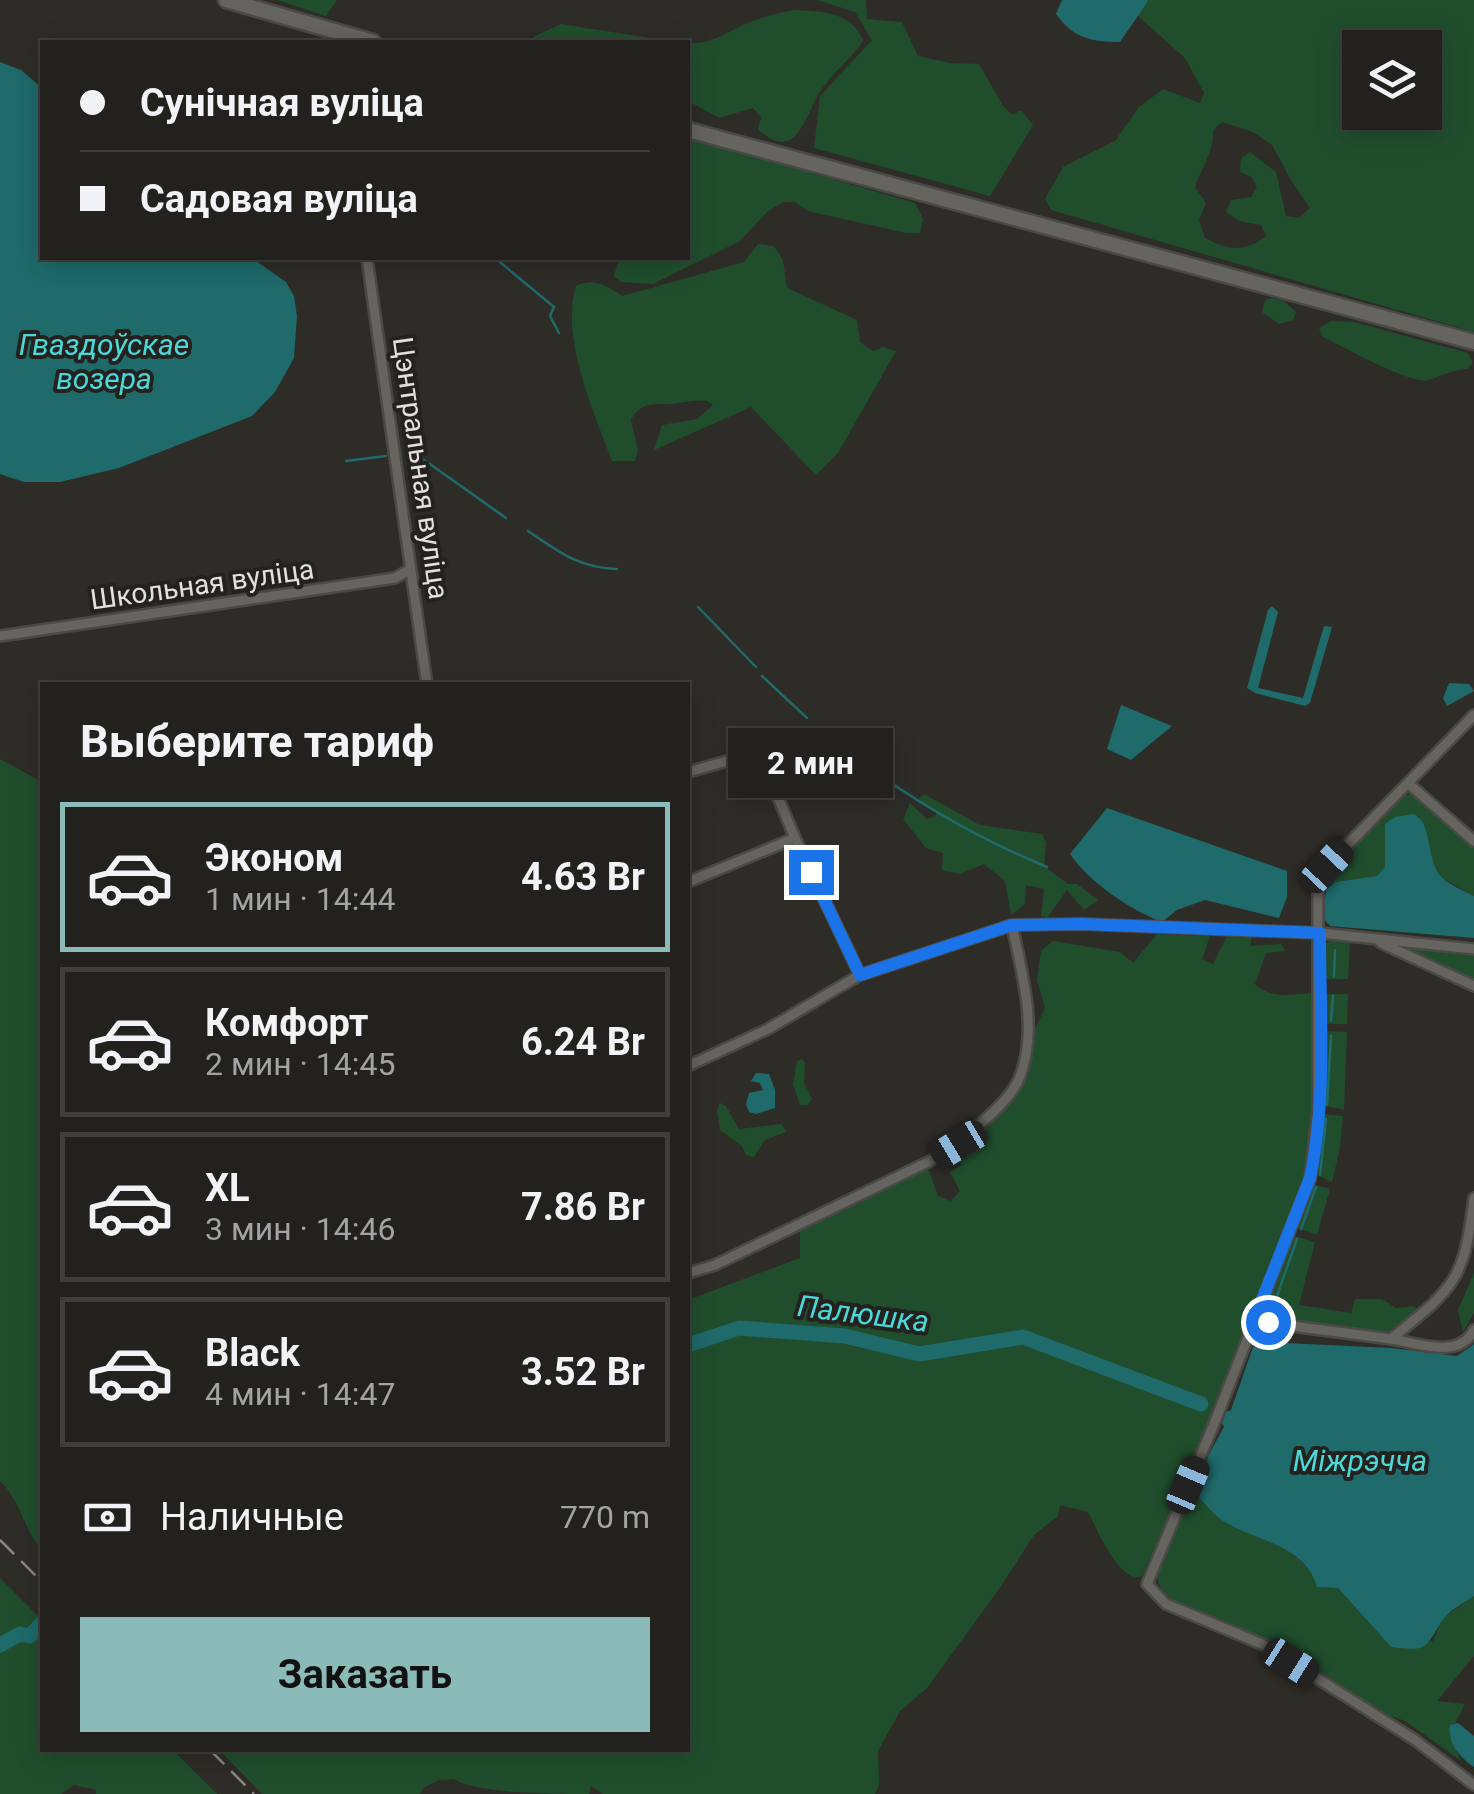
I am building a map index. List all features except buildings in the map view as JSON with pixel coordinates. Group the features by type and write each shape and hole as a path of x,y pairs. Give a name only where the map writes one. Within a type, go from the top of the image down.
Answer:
{"street":[{"path":"226,0 333,37"},
{"path":"690,131 1474,342"},
{"name":"Цэнтральная вуліца","path":"367,260 427,682"},
{"name":"Школьная вуліца","path":"0,636 395,578 409,570"},
{"path":"1474,715 1327,866 1318,890 1318,1093 1310,1178 1147,1584 1166,1604 1278,1653 1415,1740 1474,1785"},
{"path":"690,771 760,752 795,838 860,975"},
{"path":"1409,784 1474,840"},
{"path":"690,881 795,838"},
{"path":"690,1273 715,1265 928,1162 959,1144 1015,1087 1023,1064 1028,1016 1012,925"},
{"path":"690,1065 768,1029 860,975 1012,925 1320,933 1474,949"},
{"path":"1374,940 1474,986"},
{"path":"1391,1339 1444,1296 1454,1282 1469,1239 1474,1198"},
{"path":"1254,1320 1451,1349 1470,1338 1474,1330"}],"green space":[{"path":"277,0 337,0 326,16"},
{"path":"817,0 866,0 867,19 902,22 918,56 979,64 1003,106 1012,115 1021,110 1033,125 990,196 814,148 820,96 872,40 855,12"},
{"path":"1120,0 1474,0 1474,332 1051,210 1045,199 1063,167 1115,141 1139,107 1163,89 1200,103 1204,93 1185,58","holes":["1222,122 1253,132 1272,145 1310,208 1299,218 1286,216 1276,172 1250,152 1241,158 1240,172 1252,177 1257,187 1251,197 1231,200 1226,212 1239,221 1261,225 1266,236 1243,247 1228,247 1205,238 1199,220 1206,203 1195,187 1210,152 1213,130"]},
{"path":"794,10 835,15 852,24 863,41 826,83 798,132 782,142 758,129 761,117 753,108 719,118 690,102 690,43 712,40 771,15"},
{"path":"561,24 663,40 532,40"},
{"path":"690,138 915,203 923,219 920,233 906,233 784,202 768,211 740,241 653,284 621,282 614,276 618,260 690,260"},
{"path":"758,244 774,246 783,260 787,288 857,320 860,342 873,351 883,347 896,351 838,453 816,475 751,407 654,450 662,425 697,419 713,405 698,401 640,409 631,420 638,451 635,461 612,461 588,398 576,351 572,306 576,286 595,283 622,296 744,262"},
{"path":"1265,300 1284,301 1296,312 1293,320 1279,324 1262,312"},
{"path":"1331,321 1354,322 1468,353 1473,363 1467,369 1428,380 1407,377 1323,337 1319,328"},
{"path":"0,759 40,781 40,1547 0,1481"},
{"path":"924,794 980,825 1042,834 1046,843 1044,866 1098,900 1084,910 1067,890 1047,918 1041,916 1044,889 1026,885 1025,904 1011,915 1005,881 984,864 960,874 942,870 943,853 926,848 903,819 910,803 927,819 936,816 937,812 917,801"},
{"path":"1412,794 1474,847 1474,896 1442,878 1435,868 1419,816 1385,824 1385,868 1377,876 1335,882 1322,890 1358,839 1404,795"},
{"path":"1157,934 1210,936 1202,959 1213,964 1227,936 1252,936 1250,946 1281,944 1285,951 1266,953 1255,984 1274,994 1311,993 1313,1099 1308,1169 1213,1416 1142,1576 1134,1578 1119,1565 1088,1512 1060,1505 1058,1516 1034,1535 927,1688 900,1711 878,1751 879,1785 875,1794 603,1794 591,1786 589,1794 539,1793 480,1788 454,1779 439,1780 423,1788 420,1794 262,1794 221,1752 690,1752 690,1299 800,1258 800,1230 928,1168 938,1196 951,1201 960,1191 950,1172 962,1165 955,1154 1019,1089 1025,1078 1031,1038 1045,1008 1037,980 1041,951 1053,941 1120,952 1133,963","holes":["1171,1386 1209,1403 1206,1410 1166,1397"]},
{"path":"1335,938 1350,940 1348,979 1324,979 1326,943"},
{"path":"1414,947 1474,954 1474,981 1412,951"},
{"path":"1324,994 1348,994 1347,1024 1326,1024"},
{"path":"1326,1031 1347,1032 1344,1110 1322,1105"},
{"path":"802,1059 804,1082 812,1099 808,1105 800,1105 793,1084 797,1061"},
{"path":"720,1103 726,1106 739,1129 782,1124 786,1132 765,1140 754,1157 746,1155 742,1146 720,1130"},
{"path":"1323,1114 1343,1116 1332,1182 1315,1174"},
{"path":"1311,1186 1330,1189 1317,1235 1295,1227"},
{"path":"1291,1237 1315,1242 1299,1305 1351,1313 1355,1299 1382,1299 1396,1308 1413,1306 1420,1311 1385,1334 1267,1315 1265,1306"},
{"path":"1474,1273 1474,1313 1463,1332 1458,1310"},
{"path":"1190,1491 1223,1521 1302,1561 1317,1587 1338,1588 1391,1647 1433,1641 1443,1618 1474,1596 1474,1656 1437,1701 1465,1704 1450,1733 1460,1760 1405,1721 1380,1712 1301,1658 1176,1602 1165,1593 1157,1572"},
{"path":"0,1578 40,1618 40,1752 175,1752 217,1794 96,1794 96,1790 74,1785 61,1794 0,1794"}],"water":[{"path":"1062,0 1148,1 1120,42 1091,39 1069,28 1056,14"},
{"name":"Гваздоўскае возера","path":"0,62 21,70 40,86 40,260 255,260 286,282 294,296 297,316 294,358 275,392 252,416 119,468 60,482 24,482 0,474"},
{"path":"1272,606 1278,612 1258,688 1303,698 1324,626 1332,627 1310,703 1305,706 1247,688"},
{"path":"1449,683 1469,684 1474,691 1447,706 1443,698"},
{"path":"1121,705 1172,726 1131,760 1107,749"},
{"path":"1107,808 1287,871 1287,897 1279,918 1205,900 1177,910 1162,922 1124,902 1099,885 1070,854"},
{"path":"1414,814 1424,825 1439,874 1474,896 1474,938 1330,926 1323,918 1326,890 1335,882 1377,876 1385,867 1385,824 1395,817"},
{"path":"756,1073 769,1074 775,1090 775,1108 756,1114 749,1112 746,1104 749,1093 763,1090 760,1083 751,1081"},
{"name":"Міжрэчча","path":"1267,1342 1391,1348 1457,1356 1474,1344 1474,1596 1448,1614 1423,1646 1391,1647 1338,1588 1317,1587 1311,1573 1291,1553 1223,1521 1195,1493 1253,1347"},
{"path":"1458,1723 1474,1736 1474,1767 1453,1744 1450,1725"}],"waterway":[{"path":"497,260 554,307 550,316 559,333"},
{"path":"346,461 386,456"},
{"path":"420,457 506,518"},
{"path":"528,531 580,562 617,569"},
{"path":"698,607 756,667"},
{"path":"762,676 807,718"},
{"path":"818,728 927,806 985,839 1047,867"},
{"path":"1334,976 1335,950"},
{"path":"1331,1021 1333,996"},
{"path":"1327,1105 1331,1036"},
{"path":"1320,1175 1326,1119"},
{"path":"1301,1229 1316,1187"},
{"path":"1272,1310 1297,1239"},
{"name":"Палюшка","path":"690,1344 739,1328 845,1336 919,1354 1023,1337 1201,1404"},
{"name":"Палюшка","path":"0,1645 20,1634 30,1636 40,1625"}],"railway":[{"path":"0,1540 40,1580"},
{"path":"212,1752 254,1794"}],"route":[{"path":"811,872 860,975 1012,925 1320,933 1314,1158 1310,1178 1254,1320 1268,1322"}]}
